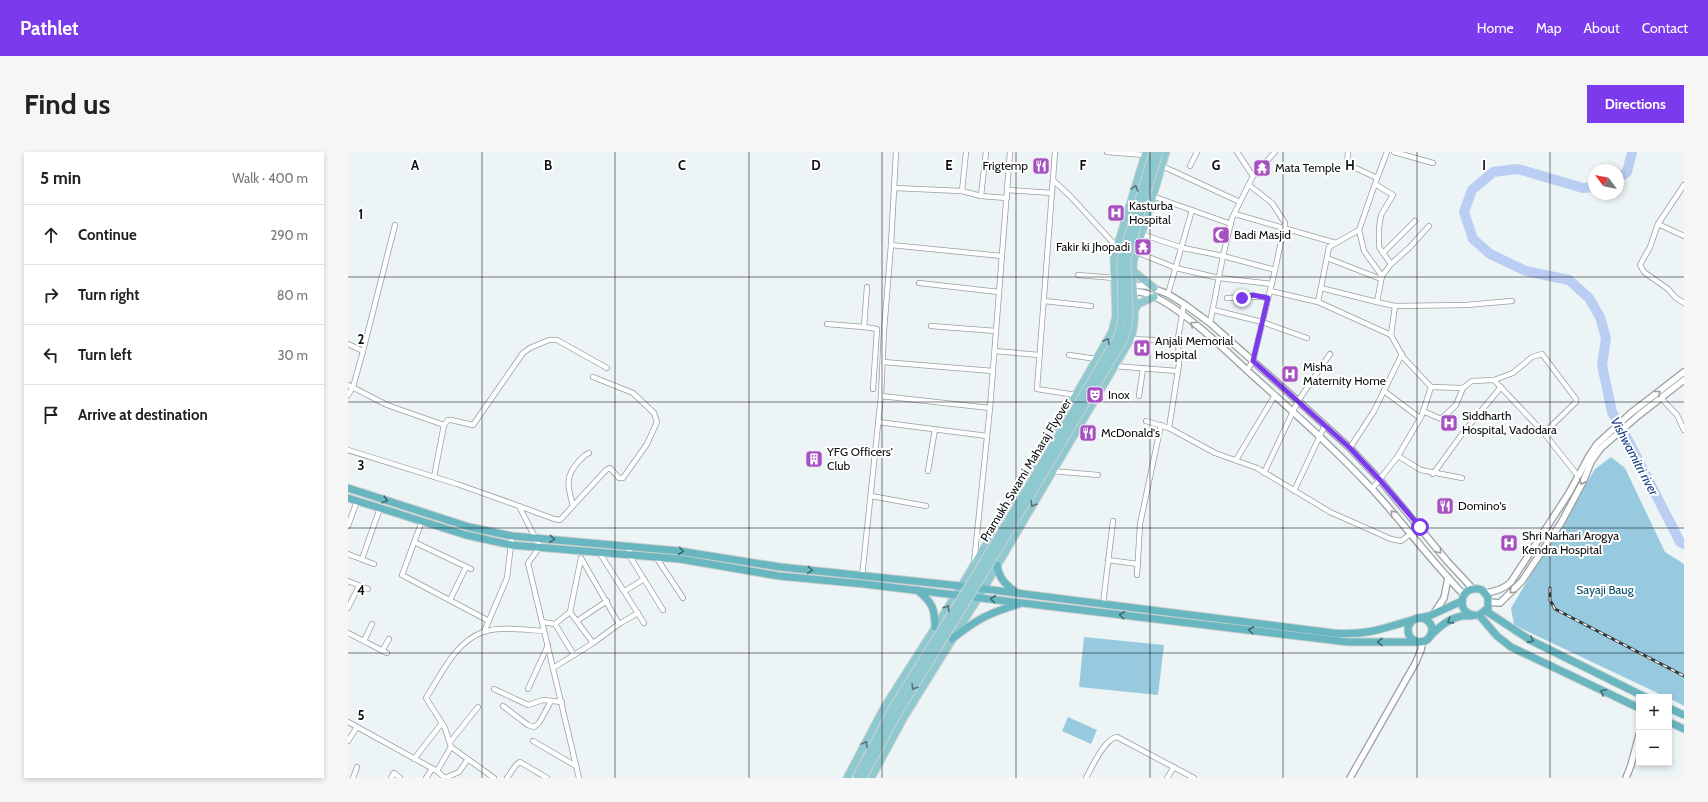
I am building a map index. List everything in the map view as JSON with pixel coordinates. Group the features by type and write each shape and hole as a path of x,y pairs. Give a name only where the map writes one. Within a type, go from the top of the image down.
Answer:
{"highway":[{"path":"348,488 463,526 512,536 679,551 780,567 961,586 1348,634 1367,633 1434,613 1463,598 1473,589 1482,590 1486,593 1489,602 1486,611 1477,616 1463,615 1454,617 1436,629 1424,640 1348,642 916,590 779,576 720,565 656,557 511,545 466,535 348,498"},
{"path":"997,565 999,574 1003,581 1017,593"},
{"path":"916,590 928,600 933,608 936,627"},
{"path":"1463,598 1462,606 1467,613 1477,616 1510,647 1636,707"},
{"path":"952,639 979,619 991,613 1023,603"},
{"path":"1486,611 1530,640 1640,694"},
{"path":"1417,619 1423,619 1429,623 1431,630 1424,640 1412,639 1408,632 1409,624 1417,619"},
{"path":"1672,709 1684,715"},
{"path":"1672,723 1684,729"}],"main road":[{"name":"Pramukh Swami Maharaj Flyover","path":"856,778 892,709 978,571 1118,336 1122,318 1121,261 1153,152"},
{"name":"Pramukh Swami Maharaj Flyover","path":"863,778 898,713 983,575 1124,339 1129,317 1127,260 1159,152"},
{"path":"871,778 904,718 978,598 1130,338 1135,321 1132,270 1152,196 1166,152"},
{"path":"847,778 884,708 956,595 1076,395 1115,324 1113,266 1117,247 1145,153"},
{"path":"1132,270 1154,288"},
{"path":"1134,311 1138,304 1154,297"}],"street":[{"path":"862,584 881,396 896,152"},
{"path":"962,191 966,152"},
{"path":"982,196 986,152"},
{"path":"974,564 995,351 1010,152"},
{"path":"1055,152 1040,356 1036,389 1076,395"},
{"path":"1107,152 1145,153"},
{"path":"1190,166 1197,152"},
{"path":"1237,152 1254,176"},
{"path":"1210,324 1214,310 1223,256 1234,214 1254,176 1275,152"},
{"path":"1348,152 1347,164 1377,178"},
{"path":"1382,278 1364,251 1359,230 1387,152"},
{"path":"1394,152 1433,163"},
{"path":"1162,166 1240,202"},
{"path":"1053,180 1071,197 1117,247"},
{"path":"1375,184 1393,195 1381,215 1378,247 1391,264"},
{"path":"1247,370 1253,361 1285,228 1285,223 1272,203 1249,185"},
{"path":"1684,185 1658,224 1650,247 1640,265 1644,272 1668,288 1676,298 1684,303"},
{"path":"894,188 962,191 982,196 1007,198"},
{"path":"1007,190 1052,193"},
{"path":"1152,196 1231,224"},
{"path":"1168,294 1183,248 1192,210"},
{"path":"1234,214 1336,243"},
{"path":"1382,253 1415,221"},
{"path":"1658,224 1684,236"},
{"path":"348,395 363,351 395,225"},
{"path":"1377,302 1382,278 1391,264 1409,248 1429,226"},
{"path":"1318,302 1329,247 1359,230"},
{"path":"1142,234 1183,248 1223,256 1275,270"},
{"path":"891,245 1002,256"},
{"path":"1136,252 1176,268 1219,278 1272,284"},
{"path":"1327,258 1382,278"},
{"path":"1078,275 1114,278"},
{"path":"919,283 999,292"},
{"path":"1114,290 1147,286 1154,288 1168,294 1184,304 1210,324 1350,448 1380,480 1447,561 1473,589"},
{"path":"864,327 867,287"},
{"path":"1133,288 1139,292 1154,297 1182,315 1247,370 1320,436 1372,489 1412,533 1463,598"},
{"path":"1321,288 1396,306 1466,305 1512,301"},
{"path":"1270,291 1318,302 1391,335 1402,354 1431,387 1463,388"},
{"path":"1227,298 1242,298 1253,295 1268,298"},
{"path":"1044,301 1091,306"},
{"path":"1169,428 1178,371 1178,342 1184,304"},
{"path":"1391,335 1396,306"},
{"path":"1214,310 1262,322 1307,338"},
{"path":"827,324 877,329 873,390"},
{"path":"931,326 996,331"},
{"path":"1130,338 1178,342"},
{"path":"434,477 444,425 448,420 451,420 473,425 523,353 530,348 549,340 557,340 564,342 608,368"},
{"path":"348,344 363,351"},
{"path":"995,351 1040,356"},
{"path":"1264,473 1298,401 1330,354"},
{"path":"1350,448 1374,411 1402,354"},
{"path":"1423,411 1441,419 1456,405 1463,388 1472,382 1494,380 1513,373 1532,357 1542,354 1576,399 1576,402 1544,433"},
{"path":"1069,355 1097,359"},
{"path":"883,362 993,371"},
{"path":"1114,366 1178,371"},
{"path":"1140,396 1143,368"},
{"path":"1486,593 1505,587 1511,582 1569,493 1578,476 1599,446 1631,414 1684,372"},
{"path":"348,450 434,477 557,520 563,518 606,470 610,468 620,478 622,478 647,444 657,422 654,413 633,393 593,377"},
{"path":"1494,380 1544,433 1578,476"},
{"path":"1489,602 1500,603 1522,581 1561,523 1583,482 1599,446 1684,380"},
{"path":"350,386 387,405 444,425"},
{"path":"1372,489 1398,456 1420,418 1431,387"},
{"path":"1433,474 1462,434 1501,387"},
{"path":"1384,391 1420,418"},
{"path":"1236,460 1275,395"},
{"path":"881,396 990,408"},
{"path":"1661,398 1678,415 1684,430"},
{"path":"1146,421 1169,428 1215,453 1257,468 1330,512 1395,541 1401,541 1420,527"},
{"path":"878,422 987,436"},
{"path":"1137,575 1140,524 1161,425"},
{"path":"1294,490 1325,425"},
{"path":"928,472 935,429"},
{"path":"574,506 569,490 569,473 584,455 589,454"},
{"path":"1398,456 1421,470 1433,474 1462,478"},
{"path":"1052,471 1098,475"},
{"path":"871,496 926,506"},
{"path":"348,526 357,500"},
{"path":"519,506 540,547 528,563 579,778"},
{"path":"362,559 380,508"},
{"path":"422,521 402,575 489,620"},
{"path":"1103,604 1113,521"},
{"path":"484,632 507,578 512,536"},
{"path":"414,542 471,569"},
{"path":"630,546 629,555 663,610"},
{"path":"542,622 556,624 570,612 582,550"},
{"path":"599,552 644,623"},
{"path":"348,554 374,564"},
{"path":"656,557 683,598"},
{"path":"581,558 619,624"},
{"path":"1108,560 1138,564"},
{"path":"450,600 466,567"},
{"path":"1434,613 1444,598 1448,578"},
{"path":"625,591 644,579"},
{"path":"348,581 368,589"},
{"path":"349,605 359,586"},
{"path":"577,621 607,601"},
{"path":"570,612 593,643"},
{"path":"553,668 638,613"},
{"path":"364,641 372,624"},
{"path":"556,624 574,655"},
{"path":"494,778 468,760 451,745 446,728 426,698 454,654 468,640 484,632 506,629 544,631"},
{"path":"348,633 385,652 389,639"},
{"path":"1350,778 1416,662 1424,640"},
{"path":"528,689 548,645"},
{"path":"494,689 528,705 539,700 562,702"},
{"path":"503,706 528,725 534,727 539,723 551,701"},
{"path":"437,772 451,745 478,707"},
{"path":"348,722 432,769 445,778 459,772 468,760"},
{"path":"414,759 442,723"},
{"path":"348,741 357,727"},
{"path":"1086,778 1108,742 1113,737 1122,738 1194,778"},
{"path":"533,742 576,766"},
{"path":"1626,778 1636,746"},
{"path":"507,778 516,764 520,762 547,778"},
{"path":"353,778 358,767"},
{"path":"1167,778 1174,767"},
{"path":"426,778 432,769"},
{"path":"391,778 394,773 400,778"}],"green space":[{"name":"Sayaji Baug","path":"1611,457 1625,468 1665,552 1684,564 1684,706 1672,700 1672,694 1660,694 1514,625 1511,608 1595,469"},
{"path":"1084,637 1164,645 1158,695 1079,687"},
{"path":"1068,717 1097,730 1091,744 1062,731"}],"waterway":[{"name":"Vishwamitri river","path":"1624,174 1627,172 1632,152"},
{"name":"Vishwamitri river","path":"1588,188 1583,188 1518,169 1493,172 1472,190 1464,212 1473,239 1490,254 1526,271 1569,280 1589,298 1600,317 1606,338 1602,365 1612,412 1680,542 1684,544"}],"railway":[{"path":"1550,588 1550,600 1555,609 1684,676"}],"place":[{"name":"Frigtemp","path":"1041,166"},
{"name":"Mata Temple","path":"1262,168"},
{"name":"Kasturba Hospital","path":"1116,213"},
{"name":"Badi Masjid","path":"1221,235"},
{"name":"Fakir ki Jhopadi","path":"1143,247"},
{"name":"Anjali Memorial Hospital","path":"1142,348"},
{"name":"Misha Maternity Home","path":"1290,374"},
{"name":"Inox","path":"1095,395"},
{"name":"Siddharth Hospital, Vadodara","path":"1449,423"},
{"name":"McDonald's","path":"1088,433"},
{"name":"YFG Officers' Club","path":"814,459"},
{"name":"Domino's","path":"1445,506"},
{"name":"Shri Narhari Arogya Kendra Hospital","path":"1509,543"}],"route":[{"path":"1242,298 1253,295 1268,298 1253,361 1350,448 1380,480 1420,527"}]}
